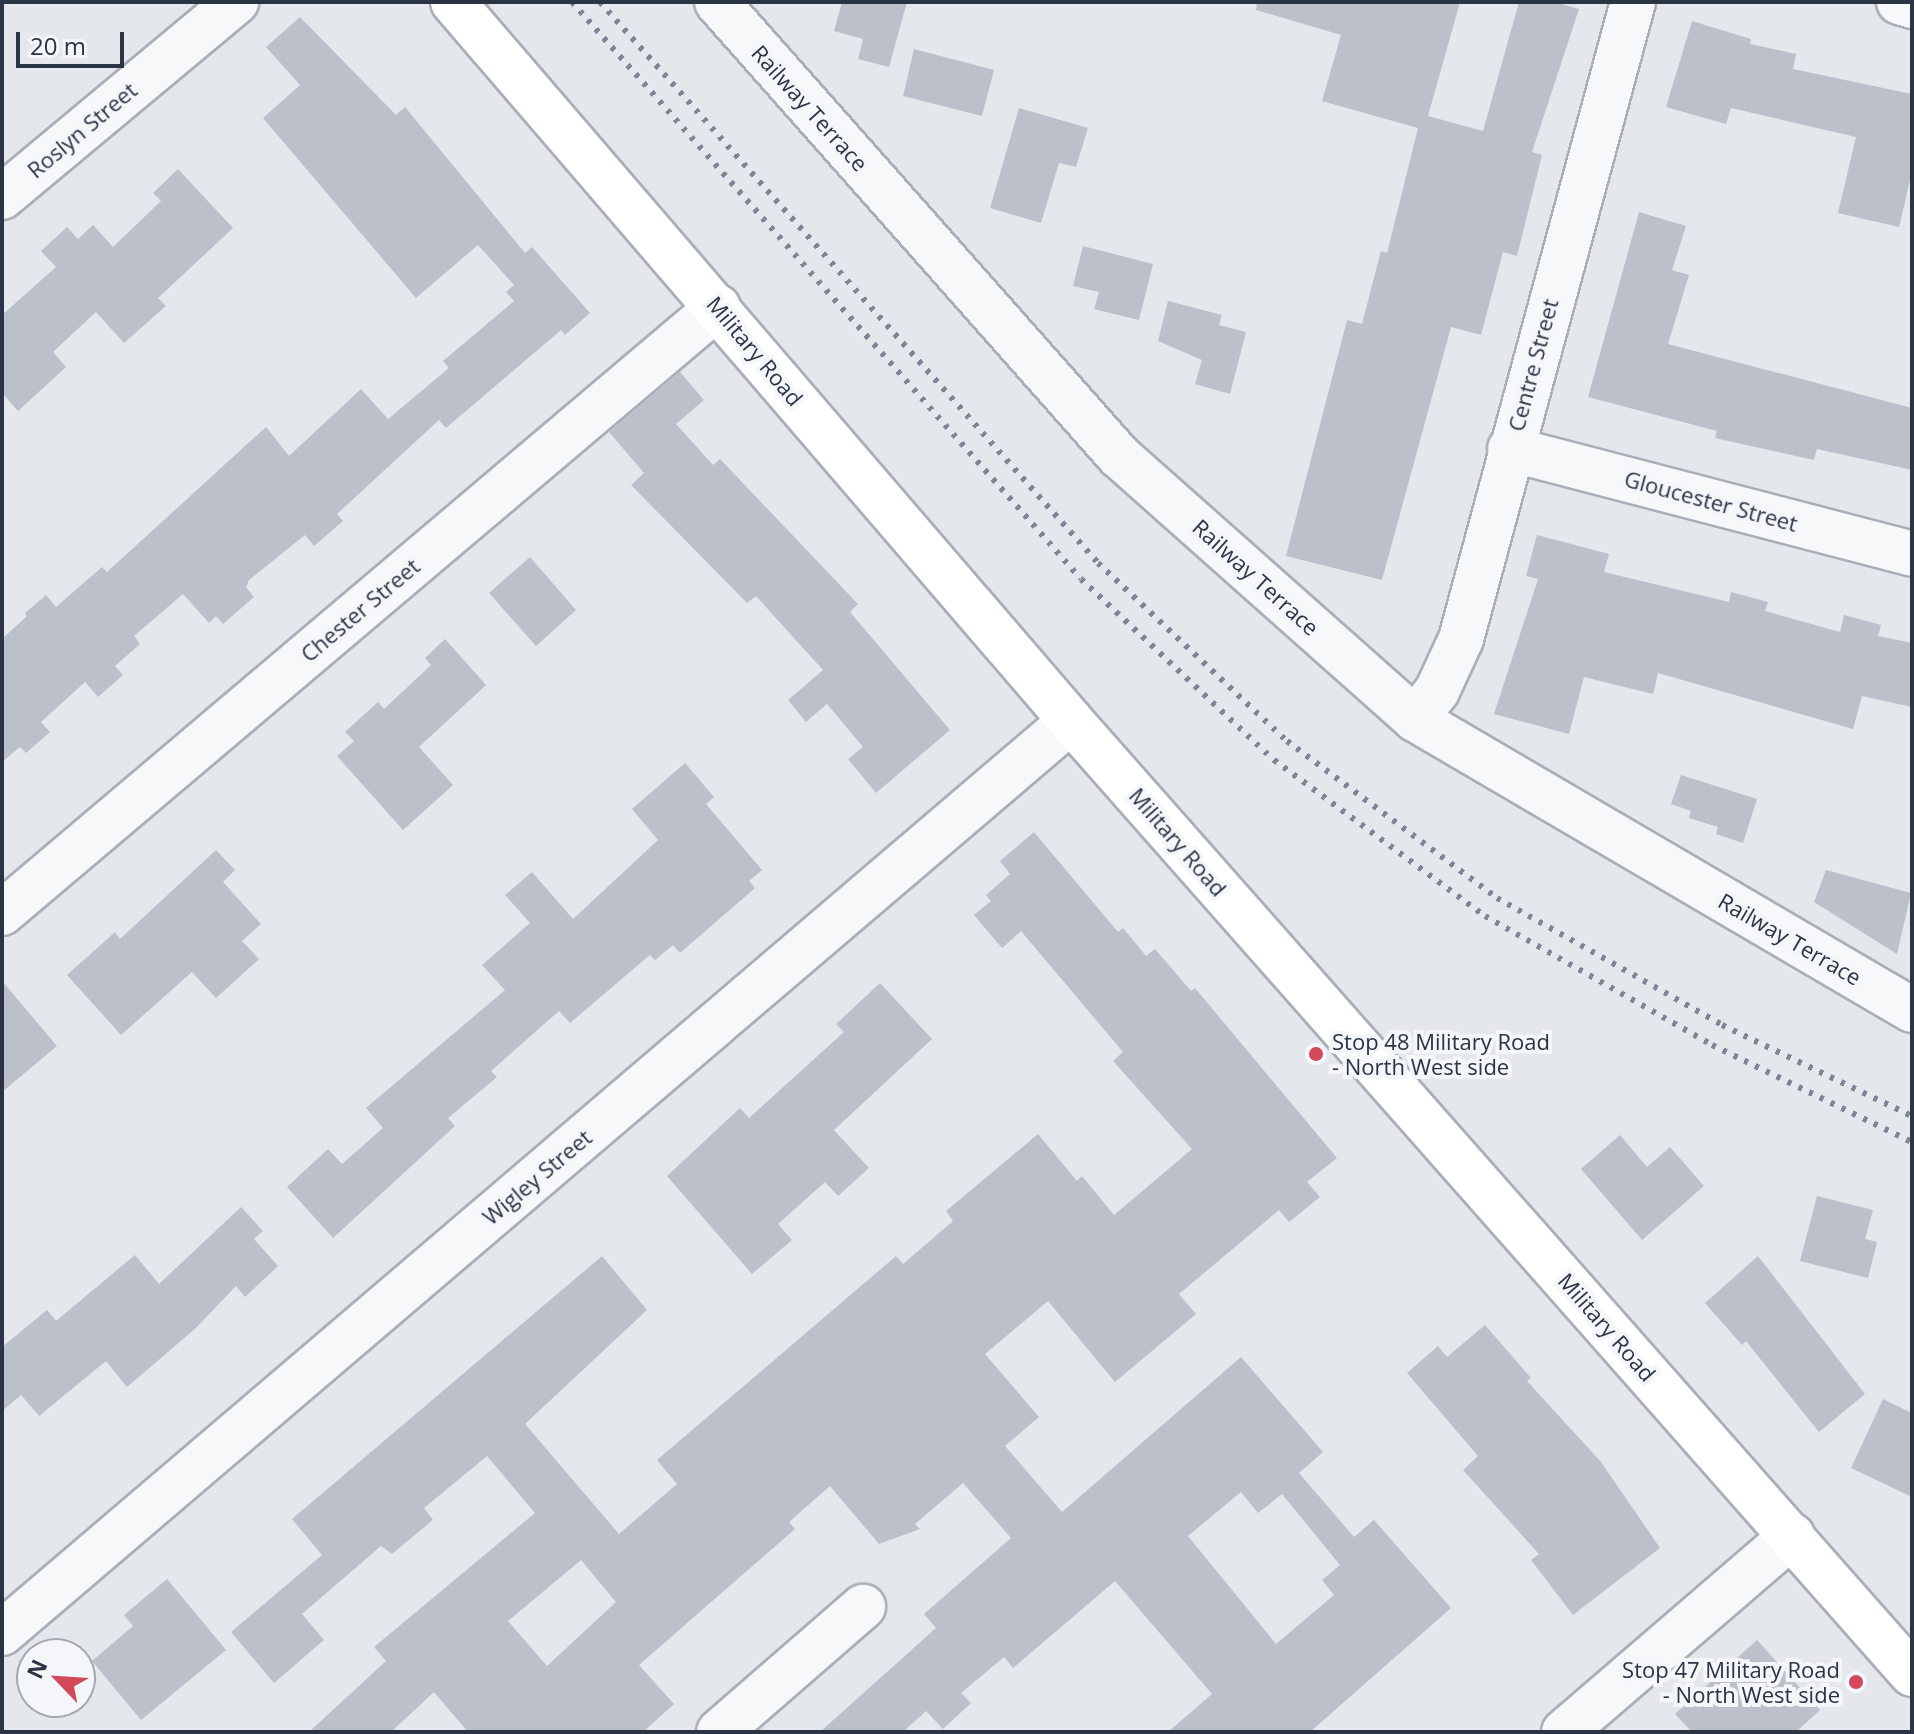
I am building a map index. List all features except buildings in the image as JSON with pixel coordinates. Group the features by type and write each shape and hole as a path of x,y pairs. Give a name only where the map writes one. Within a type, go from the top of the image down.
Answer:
{"main road":[{"name":"Military Road","path":"453,2 1071,721 1912,1674"}],"street":[{"name":"Roslyn Street","path":"2,197 236,2"},
{"name":"Railway Terrace","path":"717,2 1119,456 1415,719 1912,1010"},
{"name":"Centre Street","path":"1415,719 1437,691 1461,639 1633,2"},
{"path":"1899,2 1912,6"},
{"name":"Chester Street","path":"2,913 718,307"},
{"name":"Gloucester Street","path":"1510,449 1912,554"},
{"name":"Wigley Street","path":"2,1633 1071,721"},
{"path":"1564,1732 1792,1536"},
{"path":"719,1732 863,1607"}],"railway":[{"path":"572,2 1081,579 1274,760 1485,916 1712,1045 1912,1142"},
{"path":"600,2 1098,563 1287,741 1497,898 1722,1025 1912,1116"}],"place":[{"name":"Stop 48 Military Road - North West side","path":"1316,1054"},
{"name":"Stop 47 Military Road - North West side","path":"1856,1682"}]}
